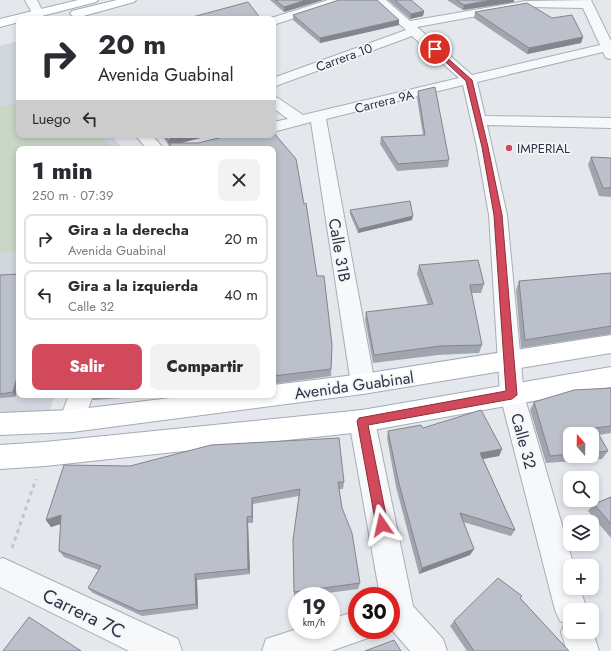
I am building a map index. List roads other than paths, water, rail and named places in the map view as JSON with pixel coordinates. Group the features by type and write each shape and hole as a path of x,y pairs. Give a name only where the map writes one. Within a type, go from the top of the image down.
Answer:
{"main road":[{"path":"30,16 92,0"},
{"path":"69,16 130,0"},
{"path":"0,23 16,19"},
{"path":"0,34 16,30"},
{"name":"Avenida Guabinal","path":"276,395 363,384 510,362 611,344"},
{"path":"0,457 45,454 362,421 611,377"},
{"name":"Avenida Guabinal","path":"0,424 72,421 253,398"}],"street":[{"path":"31,0 38,14"},
{"path":"276,20 340,0"},
{"path":"379,0 469,80"},
{"path":"587,2 610,50"},
{"name":"Carrera 10","path":"276,82 412,28 526,4 587,2"},
{"name":"Carrera 9A","path":"276,126 469,80 610,50"},
{"name":"Calle 32","path":"469,80 498,215 512,395 569,603"},
{"path":"276,102 309,118"},
{"name":"Calle 31B","path":"309,118 363,384"},
{"path":"478,120 611,123"},
{"path":"146,138 153,146"},
{"path":"72,421 80,398"},
{"path":"362,421 390,587"},
{"name":"Carrera 7C","path":"3,573 125,633 166,651"},
{"path":"400,620 431,651"},
{"path":"278,651 348,630"},
{"path":"579,639 583,651"}],"place":[{"name":"IMPERIAL","path":"509,148"}]}
